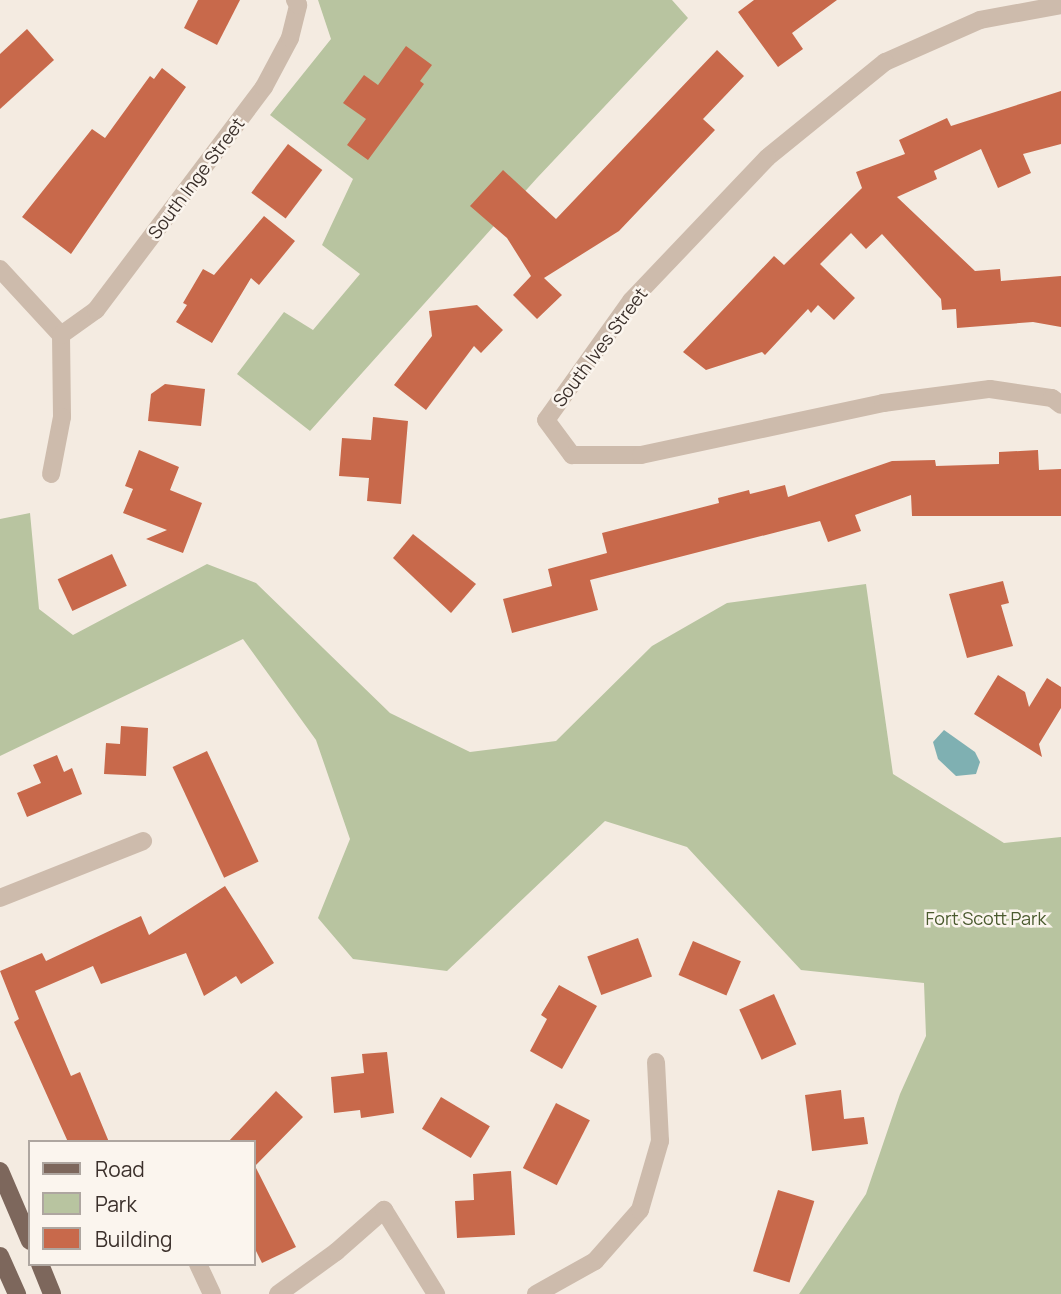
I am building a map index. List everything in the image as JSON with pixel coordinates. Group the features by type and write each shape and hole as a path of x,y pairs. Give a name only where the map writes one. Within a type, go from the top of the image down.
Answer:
{"main road":[{"path":"0,1171 28,1236"},
{"path":"0,1256 16,1294"},
{"path":"41,1266 52,1294"}],"street":[{"name":"South Inge Street","path":"61,335 96,310 264,87 290,38 298,5 295,0"},
{"name":"South Ives Street","path":"1061,5 980,19 885,62 767,158 649,282 546,420 572,456 641,454 883,404 990,389 1052,398 1061,405"},
{"path":"0,269 61,335 62,417 51,474"},
{"path":"0,898 143,841"},
{"path":"536,1294 594,1261 640,1210 660,1142 656,1062"},
{"path":"278,1294 336,1252 384,1210 436,1294"},
{"path":"199,1266 212,1294"}],"green space":[{"path":"318,0 672,0 688,18 537,178 310,431 237,374 284,312 313,330 360,274 322,245 353,179 270,115 331,39"},
{"name":"Fort Scott Park","path":"30,513 39,609 73,635 207,564 256,583 390,713 470,752 556,741 652,646 727,603 866,584 893,774 1004,843 1061,837 1061,1294 799,1294 866,1194 900,1094 926,1036 924,983 801,970 687,847 605,821 447,971 353,959 318,918 350,839 316,740 243,639 0,756 0,519"}],"water":[{"path":"944,730 975,752 980,762 976,774 956,776 938,759 933,742"}],"building":[{"path":"198,0 240,0 217,45 184,28"},
{"path":"754,0 837,0 792,33 803,49 778,67 738,12"},
{"path":"27,29 54,60 0,109 0,54"},
{"path":"406,46 432,65 420,81 424,84 368,160 347,145 366,119 343,103 364,75 378,85"},
{"path":"717,50 744,76 703,119 715,130 619,231 544,278 562,295 537,319 513,295 531,276 507,238 470,206 503,170 556,219"},
{"path":"162,68 186,87 71,254 22,217 92,129 105,138 150,76 154,79"},
{"path":"1061,91 1061,144 1023,154 1031,173 998,188 981,149 934,171 937,179 897,197 975,271 1000,269 1001,281 1061,276 1061,327 1033,322 957,328 956,309 942,310 941,299 882,234 866,249 851,233 820,264 855,298 834,320 818,305 811,313 808,309 765,355 762,352 706,370 683,352 774,256 784,265 862,188 856,172 905,154 899,140 947,118 951,126"},
{"path":"288,144 322,170 286,219 251,193"},
{"path":"264,216 295,241 259,285 251,278 212,343 176,322 187,305 183,303 203,269 214,275"},
{"path":"477,305 503,330 481,353 474,346 426,410 394,385 432,336 429,311"},
{"path":"165,384 205,389 201,426 148,421 151,394"},
{"path":"373,417 408,421 401,504 367,501 369,478 339,476 342,438 371,440"},
{"path":"139,450 179,467 170,490 202,503 183,553 146,539 167,530 123,513 133,489 125,486"},
{"path":"1038,450 1039,470 1061,469 1061,516 912,516 911,495 855,515 861,531 828,542 820,521 590,580 598,610 512,633 503,599 552,586 548,569 607,553 602,533 719,503 718,498 749,490 750,494 785,485 788,497 892,461 935,460 936,466 999,464 999,452"},
{"path":"413,534 476,584 451,613 393,558"},
{"path":"112,554 127,586 72,611 58,579"},
{"path":"1003,581 1009,603 1001,605 1013,646 967,658 949,594"},
{"path":"998,675 1025,692 1029,707 1047,678 1061,687 1061,708 1039,744 1042,757 974,714"},
{"path":"121,726 148,728 146,776 104,774 106,743 120,744"},
{"path":"207,751 259,862 224,878 173,767"},
{"path":"57,755 64,772 72,768 82,794 27,817 17,793 41,783 33,765"},
{"path":"225,886 274,963 241,984 236,976 204,996 186,953 101,984 93,966 35,991 71,1076 80,1072 108,1140 67,1140 14,1022 19,1019 0,971 42,953 46,961 141,916 149,935"},
{"path":"638,938 652,977 601,995 587,956"},
{"path":"693,941 741,961 726,995 679,975"},
{"path":"559,985 597,1006 562,1069 530,1051 547,1019 541,1015"},
{"path":"774,994 796,1044 762,1060 739,1009"},
{"path":"387,1052 394,1113 361,1118 360,1110 334,1113 331,1077 364,1073 362,1054"},
{"path":"841,1090 844,1119 864,1117 868,1144 812,1151 805,1095"},
{"path":"276,1091 303,1117 256,1165 256,1140 230,1140"},
{"path":"441,1097 490,1126 471,1158 422,1129"},
{"path":"556,1103 590,1120 557,1185 523,1168"},
{"path":"256,1168 296,1247 262,1263 256,1251"},
{"path":"511,1171 515,1235 457,1238 455,1201 474,1200 473,1174"},
{"path":"778,1190 814,1201 789,1282 753,1271"}]}
